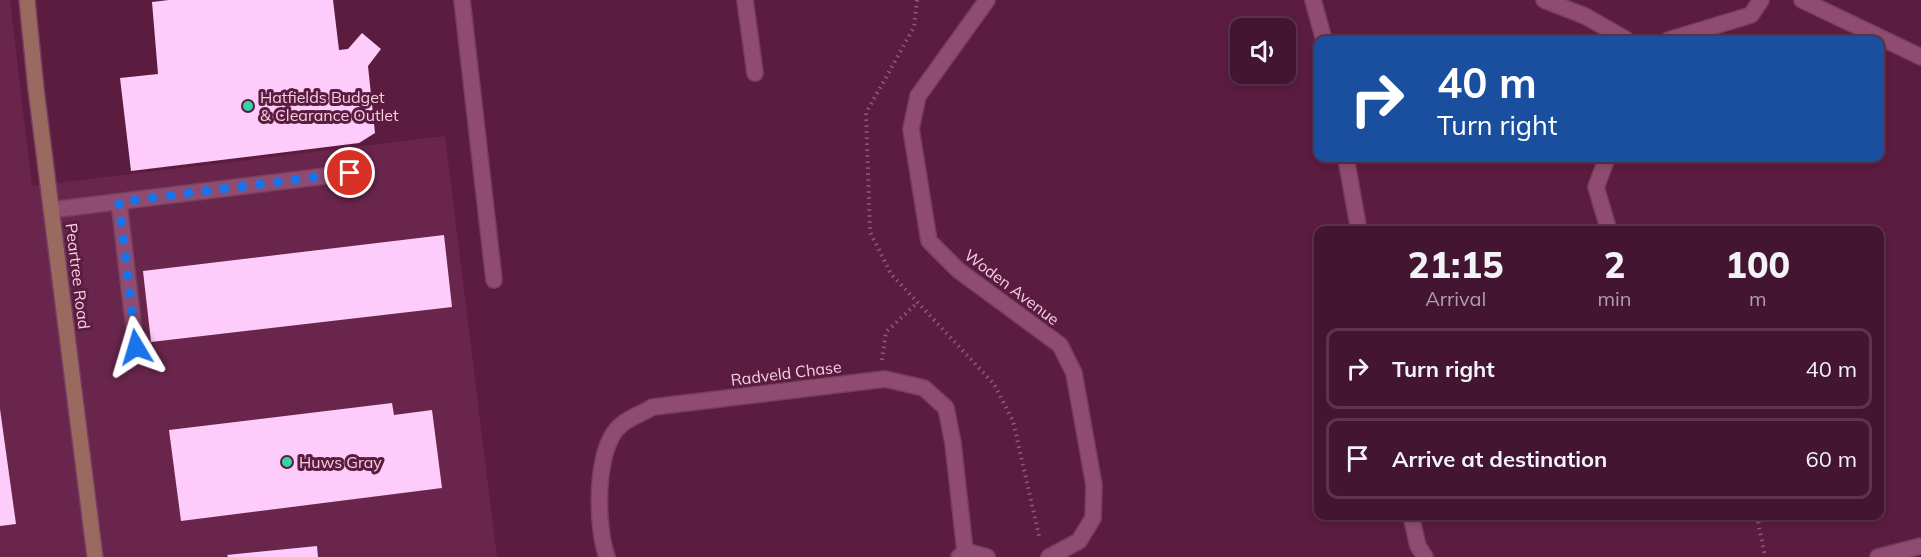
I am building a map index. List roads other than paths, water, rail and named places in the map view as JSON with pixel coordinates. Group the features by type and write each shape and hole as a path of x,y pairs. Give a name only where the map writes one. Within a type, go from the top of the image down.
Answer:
{"street":[{"name":"Peartree Road","path":"27,0 95,557"},
{"path":"462,0 494,280"},
{"path":"745,0 755,73"},
{"name":"Woden Avenue","path":"987,0 918,96 911,129 929,241 958,270 1060,345 1074,373 1094,485 1093,518 1079,541 1049,557"},
{"path":"1313,0 1323,36"},
{"path":"1544,0 1585,16 1620,36"},
{"path":"1681,36 1752,15 1761,0"},
{"path":"1802,0 1877,36"},
{"path":"1884,39 1921,57"},
{"path":"1347,162 1358,226"},
{"path":"1605,162 1596,187 1608,226"},
{"path":"51,210 350,173"},
{"path":"119,202 136,347"},
{"name":"Radveld Chase","path":"607,557 599,486 603,454 620,425 654,407 885,379 924,388 946,408 953,443 962,554 987,557"},
{"path":"1412,520 1418,546 1425,557"},
{"path":"1878,557 1921,546"}],"place":[{"name":"Hatfields Budget & Clearance Outlet","path":"248,106"},
{"name":"Huws Gray","path":"287,462"}]}
